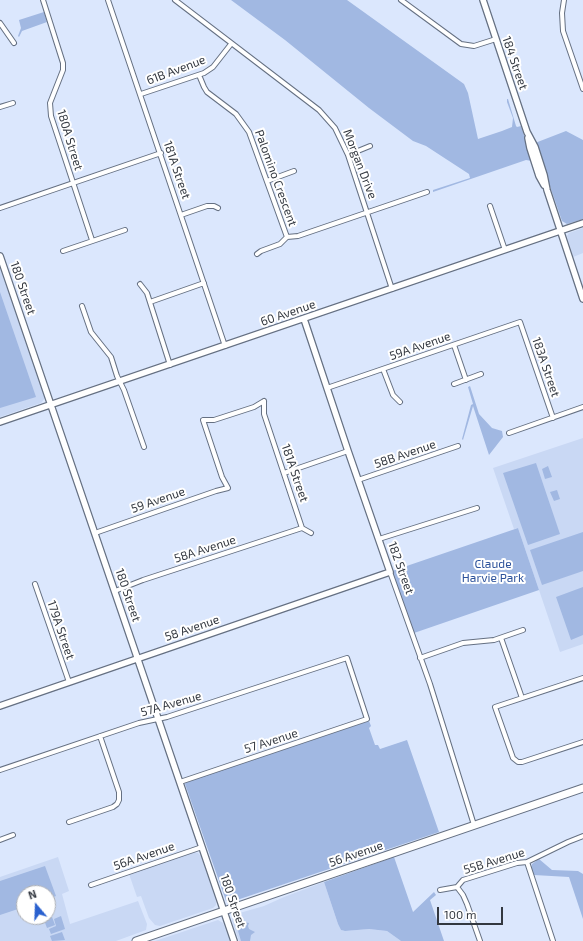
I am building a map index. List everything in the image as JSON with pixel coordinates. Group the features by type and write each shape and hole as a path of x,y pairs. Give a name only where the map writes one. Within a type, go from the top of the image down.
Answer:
{"highway":[{"name":"56 Avenue","path":"136,941 583,788"}],"street":[{"name":"180A Street","path":"43,0 63,62 63,70 51,98 50,109 92,240"},
{"name":"181A Street","path":"108,0 225,346"},
{"name":"Morgan Drive","path":"175,0 319,110 336,128 348,155 368,212 392,289"},
{"path":"401,0 461,44 474,46 496,39"},
{"name":"184 Street","path":"483,0 527,132 534,147 583,299"},
{"path":"564,0 562,13 563,31 583,89"},
{"path":"0,23 14,43"},
{"name":"61B Avenue","path":"141,94 199,75 213,67 231,44"},
{"name":"Palomino Crescent","path":"199,75 207,92 231,110 245,125 253,140 287,237"},
{"path":"0,108 13,103"},
{"path":"348,155 370,146"},
{"path":"0,208 160,154"},
{"path":"267,181 294,171"},
{"path":"257,254 280,244 287,237 298,236 427,192"},
{"path":"181,214 207,206 218,208"},
{"path":"490,206 505,250"},
{"name":"60 Avenue","path":"0,422 583,223"},
{"path":"63,251 125,230"},
{"name":"180 Street","path":"0,256 234,941"},
{"path":"150,302 204,283"},
{"path":"140,284 145,290 150,302 170,365"},
{"path":"82,306 91,332 111,357 144,447"},
{"name":"182 Street","path":"304,319 457,768 474,825"},
{"name":"59A Avenue","path":"327,388 520,322"},
{"name":"183A Street","path":"520,322 553,418"},
{"path":"454,345 466,380"},
{"path":"383,369 393,395 400,402"},
{"path":"454,384 481,374"},
{"name":"181A Street","path":"228,488 222,477 203,420 214,420 254,407 264,401 264,414 302,528"},
{"path":"510,433 583,407"},
{"name":"58B Avenue","path":"358,480 458,446"},
{"path":"284,473 348,451"},
{"name":"59 Avenue","path":"95,533 216,490 228,488"},
{"path":"379,540 477,508"},
{"path":"302,528 311,533"},
{"name":"58A Avenue","path":"115,591 302,528"},
{"name":"58 Avenue","path":"0,706 390,572"},
{"name":"179A Street","path":"35,584 69,682"},
{"path":"420,658 463,643 488,641 523,630"},
{"path":"501,638 522,698"},
{"name":"57A Avenue","path":"0,770 139,723 158,719 347,658 367,720"},
{"path":"583,678 495,707 513,758 518,762 583,742"},
{"name":"57 Avenue","path":"180,782 367,720"},
{"path":"70,822 113,807 119,800 119,792 100,736"},
{"path":"0,840 13,835"},
{"name":"55B Avenue","path":"457,887 464,880 516,863 527,862 583,836"},
{"name":"56A Avenue","path":"91,885 202,847"},
{"path":"527,862 553,941"},
{"path":"440,890 457,887 467,904 480,941"}],"shaded area":[{"path":"583,228 583,253 573,257 567,236 569,233"},
{"path":"0,267 45,398 41,403 0,417"},
{"path":"583,438 583,644 560,652 518,528 514,529 493,468"},
{"path":"194,852 201,856 216,905 213,908 160,926 155,925 149,918 141,896 137,897 129,874"},
{"path":"58,857 69,891 62,894 70,924 138,901 147,924 146,930 116,941 0,941 0,877"},
{"path":"324,882 341,930 369,929 387,931 401,941 239,941 232,921 236,914 264,906"},
{"path":"218,920 223,923 230,941 155,941"}],"green space":[{"path":"231,0 347,0 464,84 468,93 478,139 512,127 513,118 507,102 508,99 516,126 521,126 532,161 526,160 433,192 433,190 470,178 469,174 426,146 413,141 369,108 285,40"},
{"path":"44,12 47,22 22,31 19,37 18,36 21,28 19,20"},
{"path":"566,131 583,140 583,219 567,224 562,221 535,143"},
{"path":"0,292 36,397 0,408"},
{"path":"470,386 479,414 492,428 502,431 503,437 489,455 473,406 463,440 462,439 471,405 473,404 468,387"},
{"path":"536,463 560,534 528,545 503,473"},
{"path":"548,466 552,477 545,479 542,469"},
{"path":"557,490 560,499 554,501 550,492"},
{"name":"Claude Harvie Park","path":"518,528 539,590 414,633 392,571"},
{"path":"583,532 583,571 542,585 530,550"},
{"path":"583,587 583,635 571,640 556,597"},
{"path":"369,721 371,726 369,728 375,745 378,745 380,749 407,740 439,832 231,902 226,901 185,784 186,782"},
{"path":"394,857 413,912 434,892 436,895 430,900 444,941 401,941 387,931 369,929 341,930 324,882"},
{"path":"539,859 552,870 578,871 583,874 583,919 569,877 534,875 531,868 532,864"},
{"path":"45,866 52,885 16,885 16,910 0,915 0,881"},
{"path":"61,916 65,929 51,934 49,929 56,926 56,918"},
{"path":"239,921 249,923 249,929 255,932 251,935 250,941 241,941 236,924"},
{"path":"46,925 55,925 47,928"},
{"path":"62,932 65,940 52,941 50,936"}]}
